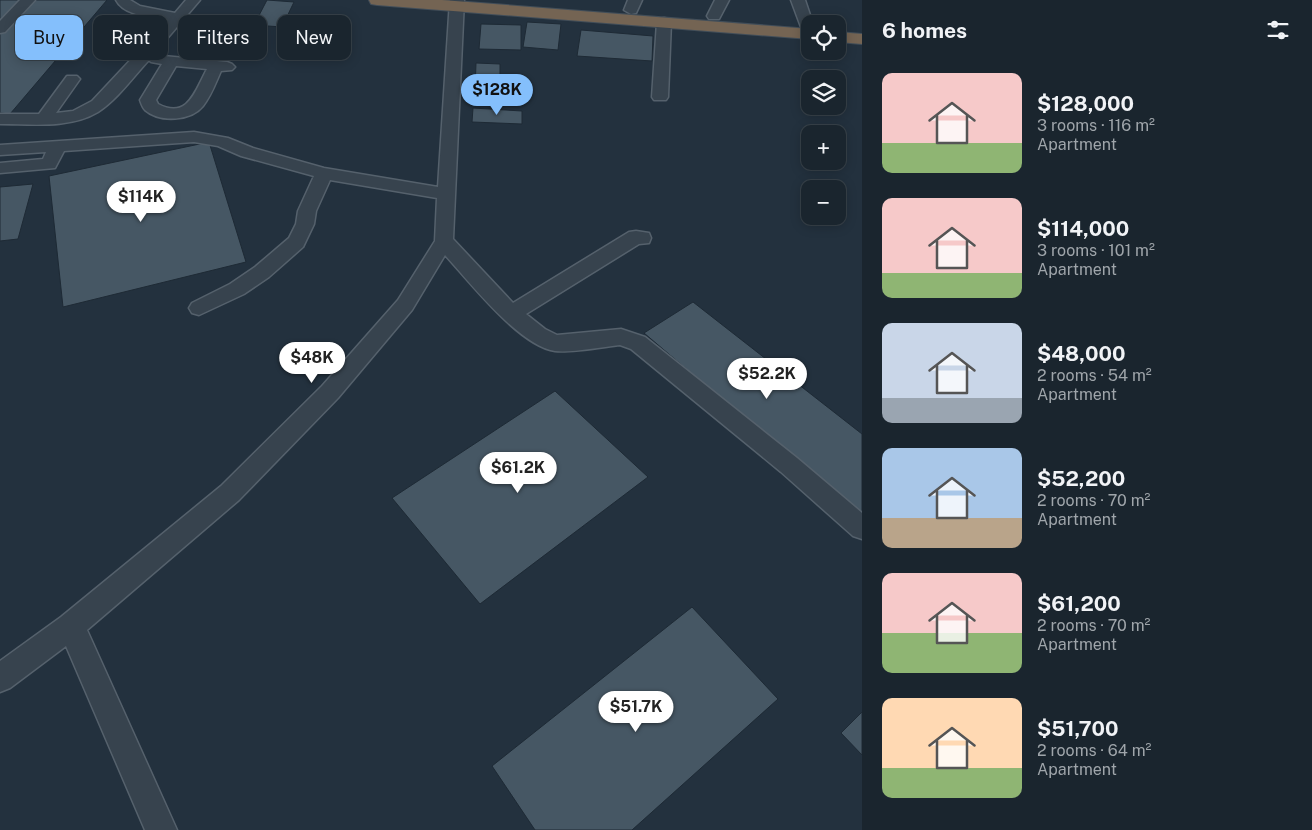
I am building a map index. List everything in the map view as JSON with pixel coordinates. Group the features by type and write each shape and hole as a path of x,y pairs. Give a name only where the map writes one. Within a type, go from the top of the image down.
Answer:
{"highway":[{"path":"377,0 463,4 664,22 801,28"},
{"path":"493,0 633,5 801,27"},
{"path":"846,28 862,29"},
{"path":"846,38 862,39"}],"street":[{"path":"0,29 28,0"},
{"path":"123,0 125,4 136,9 178,18 168,29"},
{"path":"180,15 193,0"},
{"path":"714,16 722,0"},
{"path":"798,0 804,15"},
{"path":"0,678 71,626 230,493 330,392 405,305 444,241 446,194 463,4"},
{"path":"660,97 664,22"},
{"path":"0,119 73,116 88,111 102,101 141,60"},
{"path":"161,60 221,67 198,104 188,112 168,113 151,107 148,100 172,62"},
{"path":"45,118 72,79"},
{"path":"0,150 57,148 194,137 222,142 247,152 324,173 446,194"},
{"path":"0,168 49,164 57,148"},
{"path":"199,308 256,277 296,242 305,224 307,211 324,173"},
{"path":"508,311 515,311 636,237 642,238"},
{"path":"444,241 508,311 538,335 555,343 621,337 638,343 767,447 862,528"},
{"path":"71,626 161,830"}],"building":[{"path":"0,0 107,0 83,28 83,15 15,15 15,60 56,60 10,114 0,113"},
{"path":"267,0 294,2 288,15 277,15 277,27 267,26 267,15 259,15"},
{"path":"527,22 561,24 558,50 523,47"},
{"path":"481,24 521,25 521,50 479,49"},
{"path":"581,30 653,36 652,61 577,56"},
{"path":"476,63 500,64 500,93 475,92"},
{"path":"473,108 522,111 522,124 472,122"},
{"path":"209,142 246,262 63,307 49,176"},
{"path":"33,184 18,239 0,241 0,187"},
{"path":"693,302 862,434 862,518 644,333"},
{"path":"555,391 648,477 480,604 392,498"},
{"path":"692,607 778,699 632,830 535,830 492,766"},
{"path":"862,712 862,755 841,733"}]}
